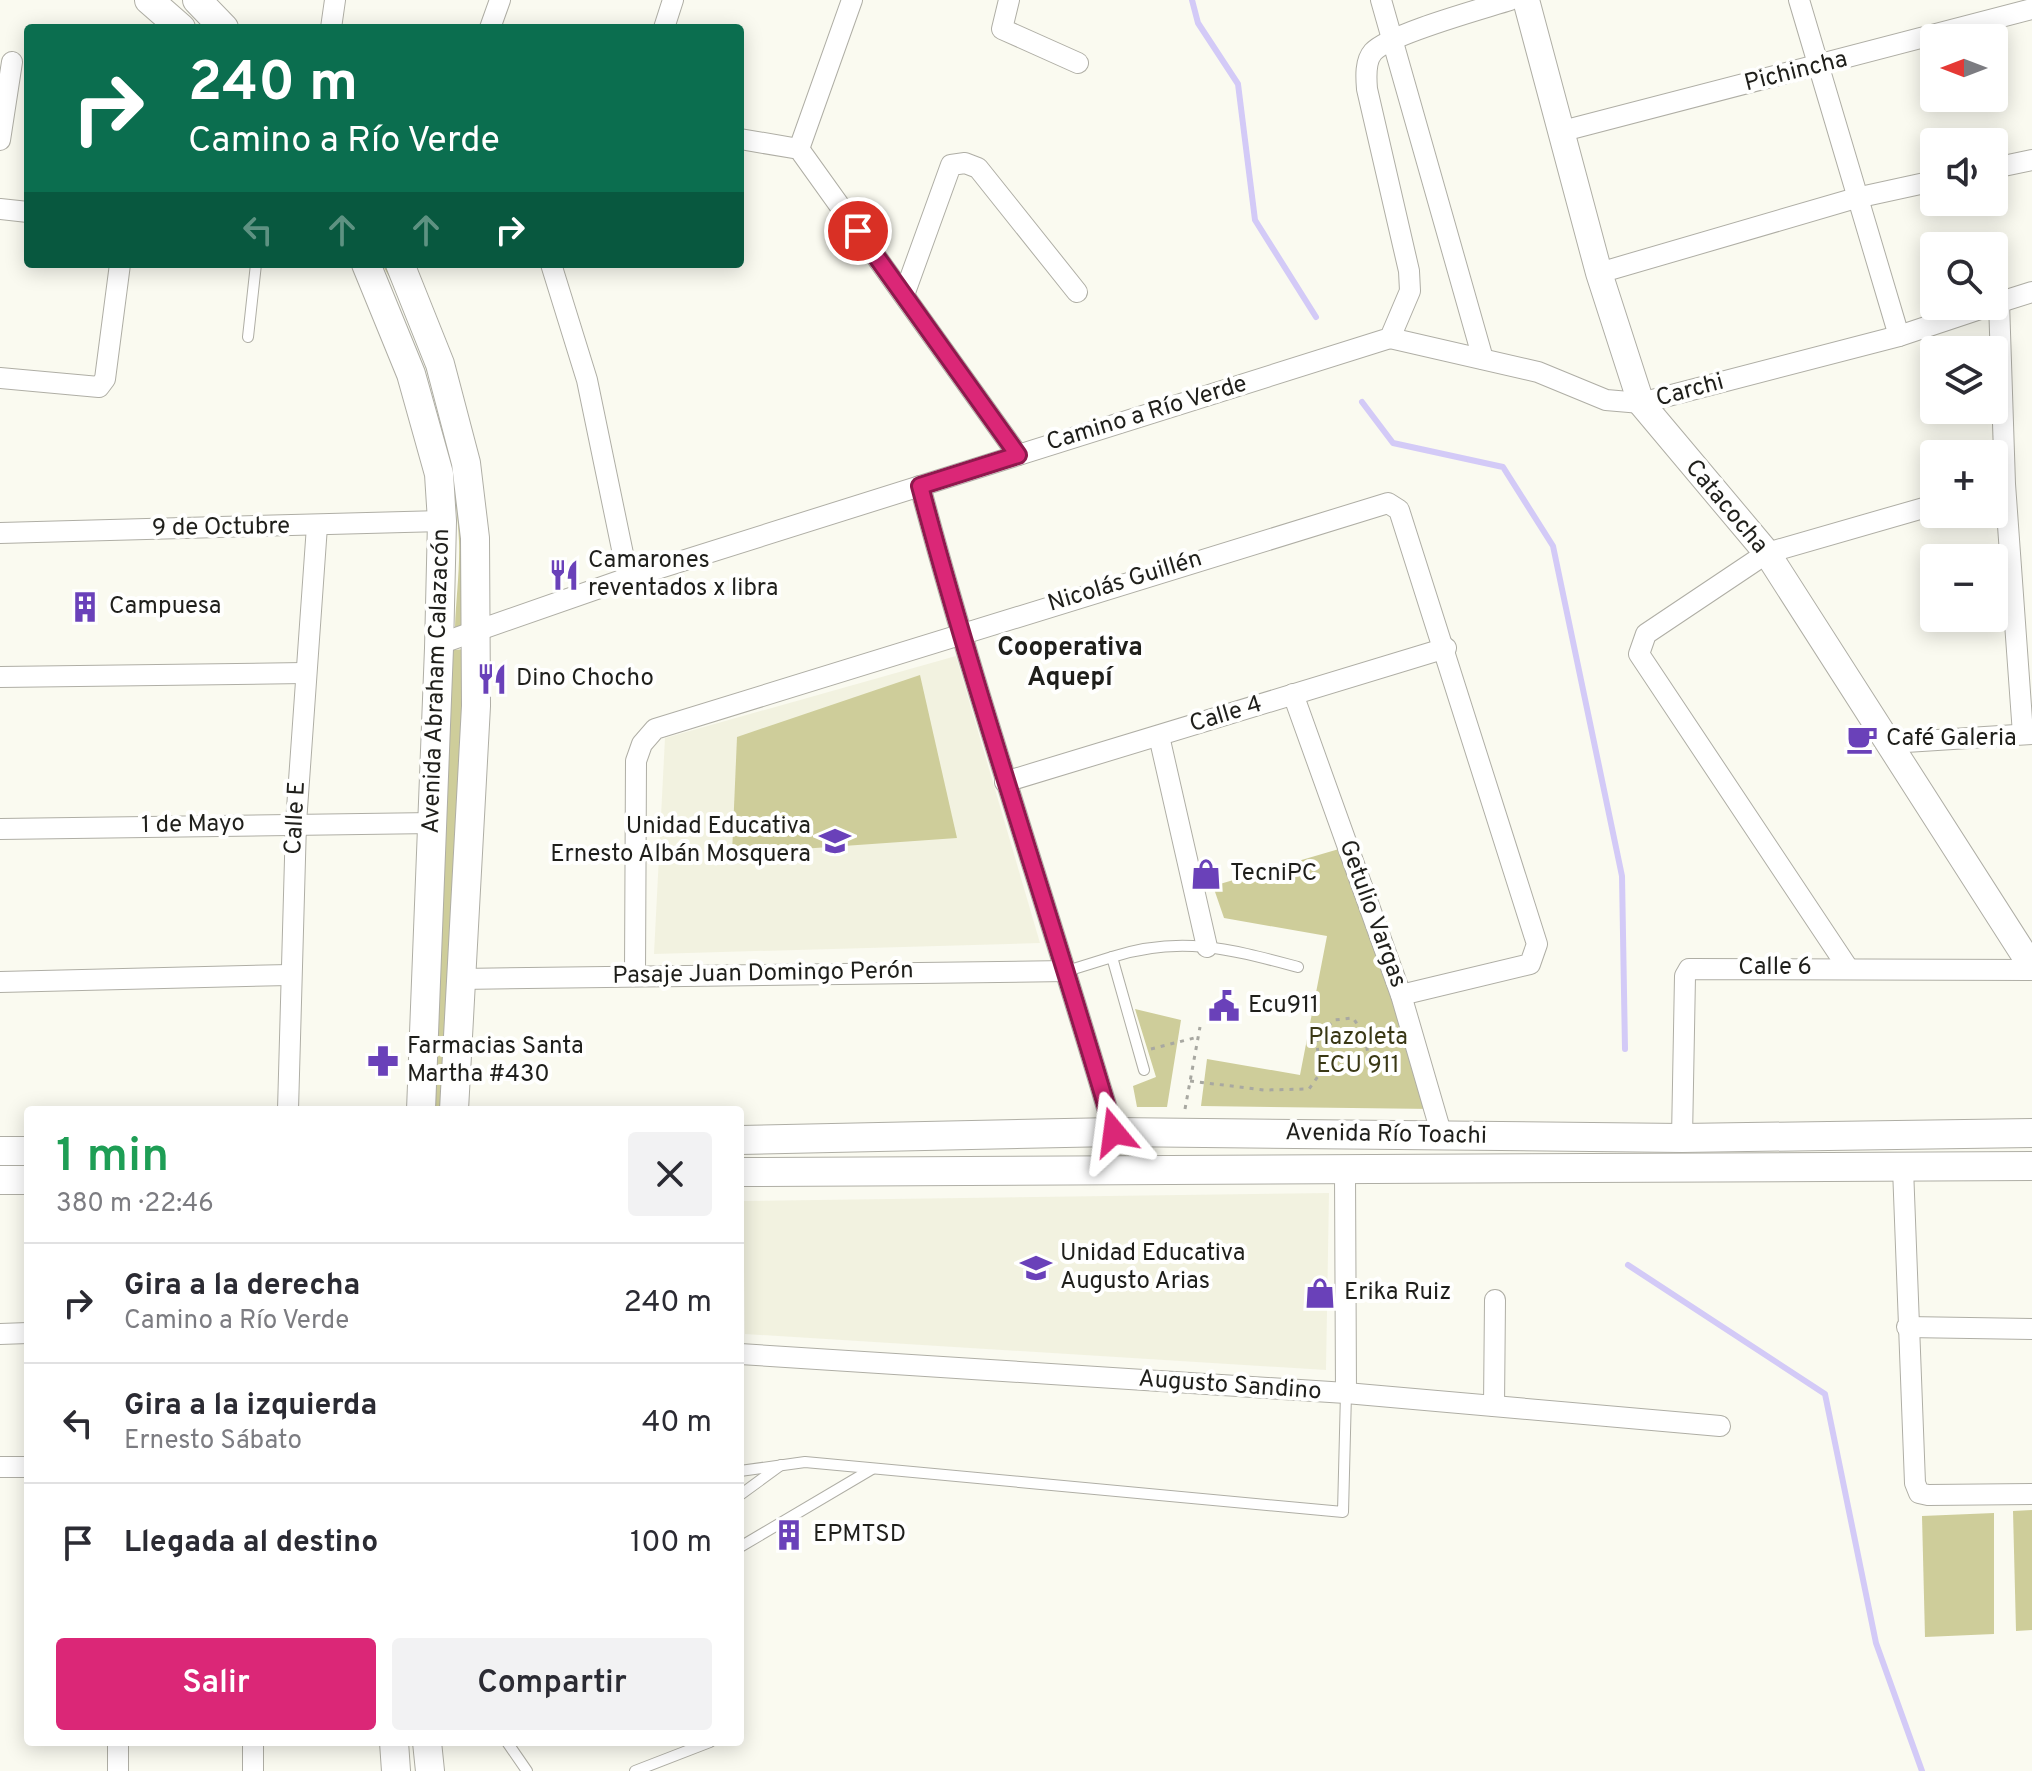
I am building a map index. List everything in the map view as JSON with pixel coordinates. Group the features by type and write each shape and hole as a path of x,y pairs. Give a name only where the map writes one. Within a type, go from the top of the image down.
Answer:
{"main road":[{"path":"149,0 176,24"},
{"path":"197,0 220,24"},
{"name":"Avenida Abraham Calazacón","path":"368,268 428,428 439,474 442,521 439,644 421,1106"},
{"name":"Avenida Abraham Calazacón","path":"402,268 440,364 466,463 475,538 477,630 473,762 454,1106"},
{"name":"Avenida Río Toachi","path":"744,1140 1114,1132 1682,1138 2032,1133"},
{"path":"0,1151 24,1151"},
{"name":"Avenida Río Toachi","path":"744,1172 1345,1172 2032,1166"},
{"path":"0,1180 24,1180"},
{"path":"394,1746 396,1771"},
{"path":"427,1746 430,1771"}],"street":[{"path":"332,24 335,0"},
{"path":"491,24 500,0"},
{"path":"665,24 673,0"},
{"path":"799,149 852,0"},
{"path":"1009,0 1002,20 1002,29 1008,35 1078,63"},
{"path":"1381,0 1483,359"},
{"path":"1390,338 1410,291 1409,271 1366,72 1373,53 1393,40 1510,0"},
{"name":"Catacocha","path":"1526,0 1599,273 1641,403 1767,553 2032,968"},
{"path":"1799,0 1816,67 1899,336"},
{"name":"Pichincha","path":"1559,132 2032,9"},
{"path":"0,140 13,62"},
{"path":"744,140 799,149 1018,455"},
{"path":"2008,165 2032,160"},
{"path":"904,295 951,165 965,163 978,168 1077,292"},
{"path":"1599,273 1856,198 1920,184"},
{"path":"0,209 24,212"},
{"path":"0,378 91,389 99,387 105,379 119,268"},
{"path":"552,268 587,380 628,578"},
{"name":"Carchi","path":"2008,300 2032,292"},
{"name":"Carchi","path":"1390,338 1538,372 1606,400 1641,403 1899,336 1946,320"},
{"path":"1994,320 1998,440"},
{"name":"Camino a Río Verde","path":"439,644 628,578 1390,338"},
{"path":"920,486 959,632 1067,971 1114,1132"},
{"name":"Nicolás Guillén","path":"635,974 636,761 642,744 655,729 959,632 1388,503 1399,510 1446,648 1537,944 1530,964 1401,995"},
{"path":"1848,968 1639,654 1646,634 1767,553 1920,509"},
{"name":"9 de Octubre","path":"0,533 442,521"},
{"name":"Calle E","path":"288,1106 289,975 296,823 304,673 317,526"},
{"path":"1890,743 2028,734 2004,528"},
{"name":"Calle 4","path":"1005,782 1446,648"},
{"path":"0,677 304,673"},
{"name":"Getulio Vargas","path":"1293,694 1401,995 1442,1136"},
{"path":"1159,736 1207,947"},
{"name":"1 de Mayo","path":"0,829 433,823"},
{"name":"Calle 6","path":"1682,1138 1685,976 1689,969 2032,968"},
{"name":"Pasaje Juan Domingo Perón","path":"460,979 635,974 1067,971"},
{"path":"0,982 289,975"},
{"path":"1903,1168 1915,1483 1919,1493 1928,1495 2032,1494"},
{"path":"1345,1172 1346,1393"},
{"path":"1494,1406 1495,1300"},
{"path":"1907,1327 2032,1329"},
{"path":"0,1334 24,1333"},
{"name":"Augusto Sandino","path":"744,1354 1346,1393 1720,1426"},
{"path":"0,1467 24,1467"},
{"path":"118,1746 118,1771"},
{"path":"253,1746 253,1771"}],"lane":[{"path":"248,337 256,268"},
{"path":"1067,971 1146,945 1207,947 1298,967"},
{"path":"1112,957 1144,1070"},
{"path":"744,1470 805,1462 1343,1512 1346,1393"},
{"path":"744,1492 782,1464"},
{"path":"744,1545 872,1469"},
{"path":"510,1746 527,1771"},
{"path":"635,1771 700,1746"}],"path":[{"path":"1190,1081 1264,1090 1309,1089 1319,1075 1317,1039 1334,1020 1353,1018 1364,1034 1372,1073"},
{"path":"1185,1109 1200,1027"},
{"path":"1147,1050 1198,1037"}],"shaded area":[{"name":"Unidad Educativa Ernesto Albán Mosquera","path":"956,656 1040,943 654,954 665,738"},
{"name":"Unidad Educativa Augusto Arias","path":"1329,1193 1326,1370 745,1334 744,1201"}],"green space":[{"path":"384,268 397,268 463,465 468,625 455,627 459,541 444,436 424,361"},
{"path":"465,649 444,1106 435,1106 453,650"},
{"path":"920,675 957,838 732,854 737,737"},
{"name":"Plazoleta ECU 911","path":"1339,849 1434,1109 1201,1106 1207,1059 1300,1075 1327,936 1224,918 1213,886"},
{"path":"1135,1009 1181,1020 1167,1107 1137,1107 1133,1086 1156,1077"},
{"path":"2032,1510 2032,1630 2016,1631 2013,1511"},
{"path":"1994,1513 1994,1634 1925,1637 1922,1516"}],"waterway":[{"path":"1192,0 1198,23 1238,84 1255,220 1316,317"},
{"path":"1362,402 1393,443 1503,467 1553,546 1622,876 1625,1049"},
{"path":"1628,1265 1825,1394 1876,1643 1922,1771"}],"place":[{"name":"Camarones reventados x libra","path":"564,575"},
{"name":"Campuesa","path":"85,607"},
{"name":"Dino Chocho","path":"492,679"},
{"name":"Café Galeria","path":"1862,739"},
{"name":"Unidad Educativa Ernesto Albán Mosquera","path":"835,841"},
{"name":"TecniPC","path":"1206,874"},
{"name":"Ecu911","path":"1224,1006"},
{"name":"Farmacias Santa Martha #430","path":"383,1061"},
{"name":"Unidad Educativa Augusto Arias","path":"1036,1268"},
{"name":"Erika Ruiz","path":"1320,1293"},
{"name":"EPMTSD","path":"789,1535"}],"district":[{"name":"Cooperativa Aquepí","path":"1070,663"}],"route":[{"path":"858,231 1018,455 920,486 959,632 1067,971 1114,1132"}]}
